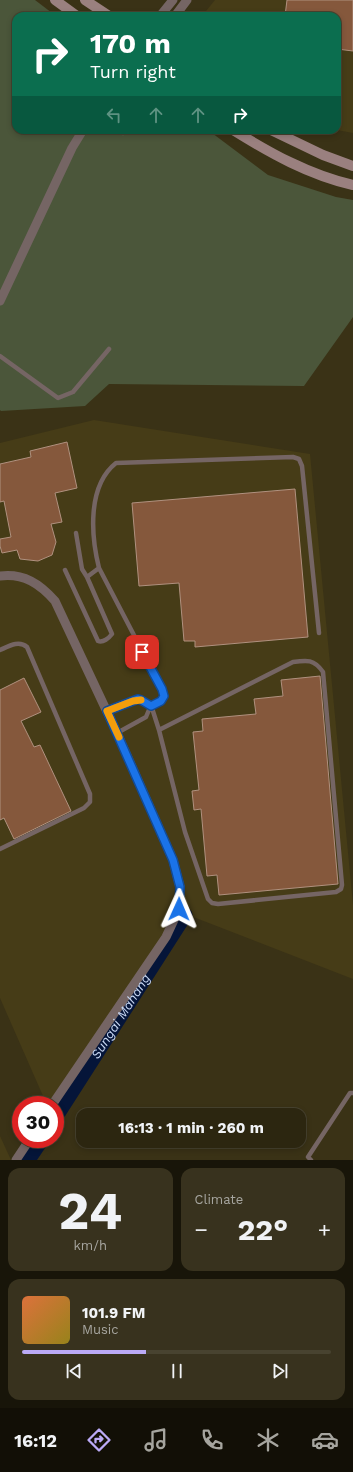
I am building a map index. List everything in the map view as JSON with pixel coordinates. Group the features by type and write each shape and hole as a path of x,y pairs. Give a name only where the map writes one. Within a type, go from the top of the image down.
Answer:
{"main road":[{"path":"55,0 72,12"},
{"path":"85,0 103,12"},
{"path":"239,134 280,159 322,176 353,185"},
{"path":"279,134 323,155 353,166"}],"street":[{"path":"163,12 173,0"},
{"path":"177,12 187,0"},
{"path":"0,301 72,148 81,134"},
{"path":"0,576 16,576 31,580 44,589 55,601 117,732 173,860 180,887 179,909 166,937 58,1096"},
{"path":"16,1160 24,1148"}],"lane":[{"path":"0,356 58,398 73,392 109,349"},
{"path":"117,732 146,717 151,706 161,701 164,696 162,689 99,568 96,554 93,514 103,479 108,470 116,463 293,457 299,459 302,466 320,633"},
{"path":"65,570 98,641 102,642 111,636 112,631 82,569 76,533"},
{"path":"87,577 99,568"},
{"path":"0,650 17,644 23,644 27,647 90,794 90,802 84,808 0,848"},
{"path":"107,711 138,699 151,706 159,730 185,832 208,899 212,903 218,904 336,892 341,889 342,885 323,672 318,664 307,660 293,662 159,730"},
{"path":"311,1160 308,1156 350,1093 353,1093"}],"shaded area":[{"path":"215,0 353,0 353,133 341,131 341,12 205,12"},
{"path":"94,420 310,454 353,905 353,979 183,913 64,1100 64,1096 43,1096 0,998 0,443"},
{"path":"0,1136 11,1160 0,1160"}],"green space":[{"path":"0,0 35,0 51,12 12,12 12,134 213,134 268,175 336,197 353,200 353,317 304,386 109,384 85,406 0,410"}],"building":[{"path":"287,0 353,0 353,51 341,50 341,12 286,12"},
{"path":"67,442 77,488 55,493 62,522 51,524 56,542 52,555 38,561 20,559 17,550 2,553 0,539 11,537 4,501 0,502 0,464 31,457 30,451"},
{"path":"295,489 308,637 195,647 195,641 184,641 179,583 139,586 132,503"},
{"path":"320,676 338,884 219,895 217,875 207,876 201,809 194,810 192,791 199,790 193,732 203,731 202,719 256,714 254,699 283,696 281,680"},
{"path":"24,678 41,712 21,721 34,747 40,745 71,811 14,839 4,818 0,820 0,690"}],"waterway":[{"name":"Sungai Mahang","path":"64,1104 185,915"},
{"name":"Sungai Mahang","path":"28,1160 36,1148"}],"slow traffic":[{"path":"119,737 107,711 138,699 141,700"}],"route":[{"path":"142,652 162,689 164,696 161,701 151,706 138,699 107,711 173,860 180,887 179,909"}]}
